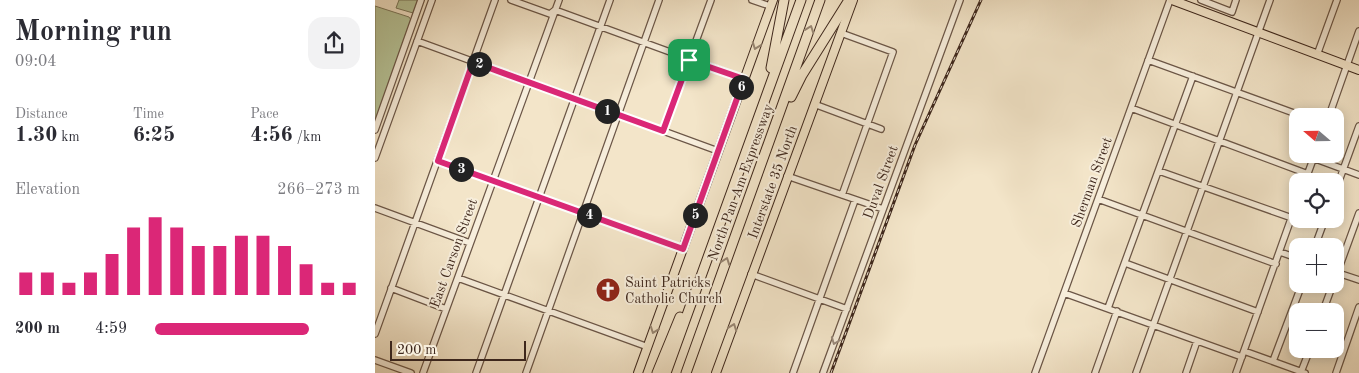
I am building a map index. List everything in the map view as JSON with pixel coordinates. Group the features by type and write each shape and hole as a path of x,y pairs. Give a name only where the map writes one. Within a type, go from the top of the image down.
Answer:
{"highway":[{"path":"727,202 772,64 784,0"},
{"name":"North Pan Am Expressway","path":"666,373 801,0"},
{"name":"North Pan Am Expressway","path":"686,373 820,0"},
{"path":"740,222 772,149 796,86 851,0"},
{"path":"657,373 706,260"}],"main road":[{"name":"Interstate 35 North","path":"717,373 751,274 841,33 851,0"},
{"path":"1171,0 1359,70"},
{"path":"638,373 771,3"}],"street":[{"path":"375,130 421,0"},
{"path":"375,158 432,0"},
{"path":"375,334 495,0"},
{"path":"511,0 550,14 555,10 744,79"},
{"name":"East Carson Street","path":"423,373 559,0"},
{"path":"475,373 609,0"},
{"path":"526,373 659,0"},
{"path":"663,131 711,0"},
{"path":"753,0 771,3"},
{"name":"Duval Street","path":"823,373 961,0"},
{"name":"Sherman Street","path":"1035,373 1171,0"},
{"path":"1201,0 1211,2 1232,12 1236,0"},
{"path":"1136,373 1270,0"},
{"path":"1317,55 1337,0"},
{"path":"1332,108 1359,31"},
{"path":"841,33 893,52 842,195"},
{"path":"417,41 718,151"},
{"path":"1148,60 1289,111"},
{"path":"1108,308 1193,76"},
{"path":"814,104 881,129"},
{"path":"1131,108 1305,173"},
{"path":"1342,173 1359,126"},
{"path":"438,161 683,249"},
{"path":"1330,163 1359,175"},
{"path":"1159,171 1289,217"},
{"path":"787,176 883,209"},
{"path":"1098,199 1276,264"},
{"path":"793,373 855,200"},
{"path":"375,208 414,224 470,243"},
{"path":"1344,253 1359,213"},
{"path":"1236,373 1289,226"},
{"path":"1280,252 1289,255"},
{"path":"1125,263 1258,312"},
{"path":"751,274 847,309"},
{"path":"1344,276 1359,280"},
{"path":"458,278 647,347"},
{"path":"391,288 446,309"},
{"path":"1064,293 1197,341 1303,372 1307,358"},
{"path":"1273,362 1299,293"},
{"path":"1336,373 1359,307"},
{"path":"1095,373 1117,312"},
{"path":"1186,373 1197,341"},
{"path":"375,360 411,373"}],"green space":[{"path":"399,0 418,0 413,13 396,8"},
{"path":"375,6 409,17 411,20 375,121"}],"railway":[{"path":"831,373 915,145 981,0"}],"place":[{"name":"Saint Patricks Catholic Church","path":"608,290"}],"route":[{"path":"689,60 744,79 683,249 438,161 473,62 663,131 689,60"}]}
